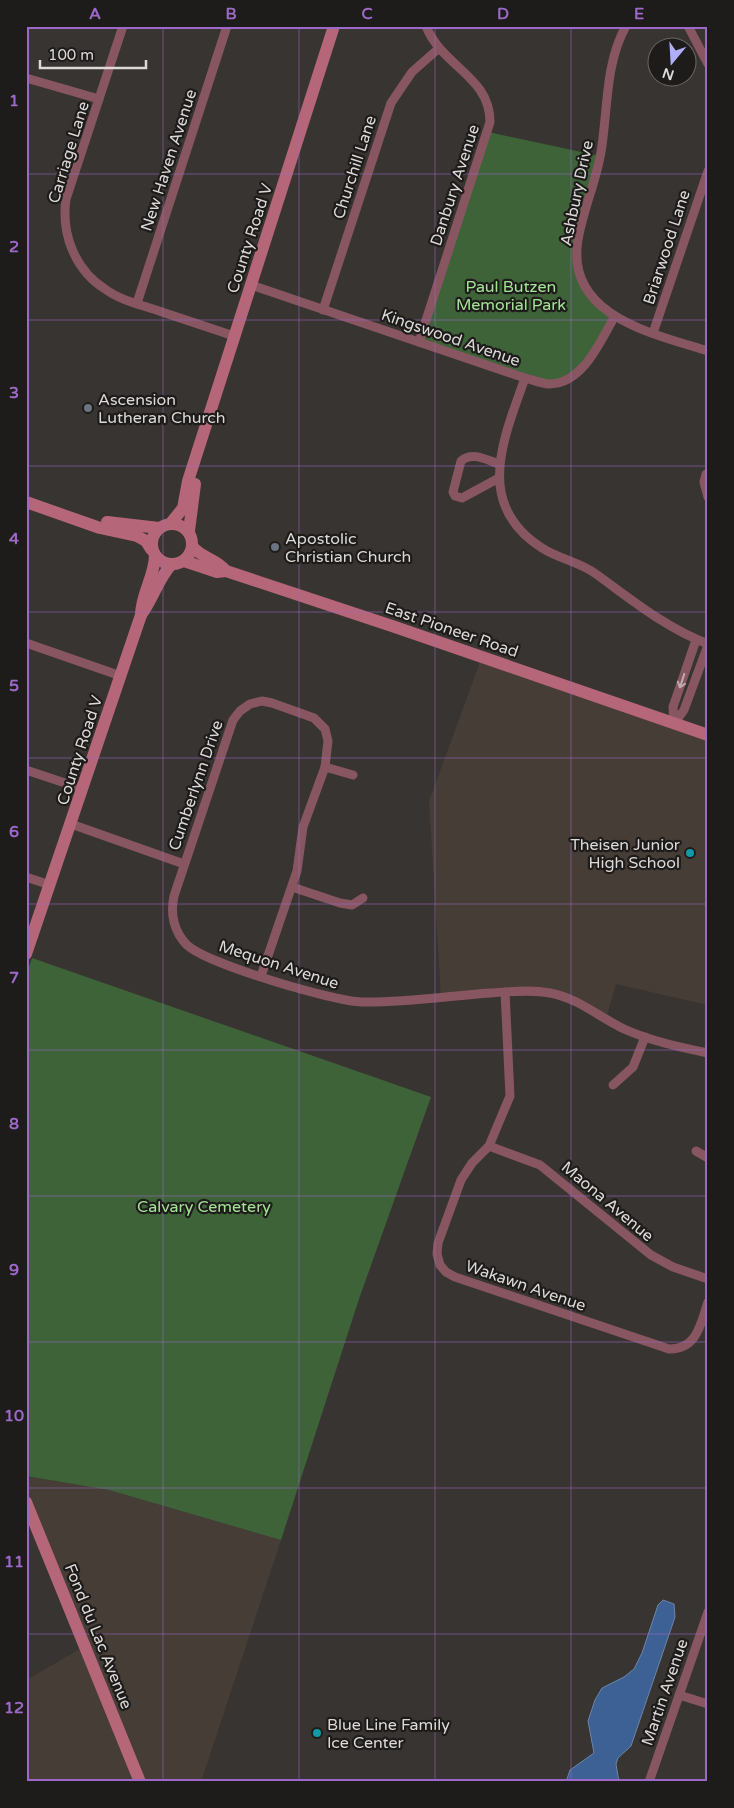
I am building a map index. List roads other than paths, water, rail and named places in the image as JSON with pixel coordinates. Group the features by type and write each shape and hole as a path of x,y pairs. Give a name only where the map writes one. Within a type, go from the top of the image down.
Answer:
{"main road":[{"name":"County Road V","path":"171,523 182,510 188,481 334,26"},
{"name":"County Road V","path":"189,531 196,483 196,460"},
{"path":"26,502 100,528 137,536 146,541 153,552 165,563 178,563 217,572 226,571"},
{"path":"60,515 159,528 171,523 189,531 192,546 178,563 164,572 150,605 141,615"},
{"path":"153,552 152,538 159,528"},
{"name":"East Pioneer Road","path":"192,546 202,555 220,564 226,571 708,735"},
{"name":"County Road V","path":"26,954 141,615 141,602 154,568 153,552"},
{"name":"Fond du Lac Avenue","path":"26,1502 31,1523 140,1782"}],"street":[{"name":"Carriage Lane","path":"123,26 66,199 66,232 78,261 94,282 116,296 234,336"},
{"name":"New Haven Avenue","path":"137,303 227,26"},
{"name":"Danbury Avenue","path":"419,342 490,122 488,102 482,90 438,49 426,26"},
{"name":"Ashbury Drive","path":"626,26 613,56 600,156 577,250 578,265 586,286 599,304 615,316 654,333 708,352"},
{"path":"688,26 708,64"},
{"name":"Churchill Lane","path":"323,310 390,107 405,80 438,49"},
{"path":"26,78 99,99"},
{"name":"Briarwood Lane","path":"654,333 708,170"},
{"name":"Kingswood Avenue","path":"251,285 525,378 550,384 569,379 584,366 615,316"},
{"path":"525,378 502,446 499,464 499,478 503,498 510,515 533,542 547,551 596,574 665,624 708,645 684,710 674,724"},
{"path":"499,464 474,456 465,458 461,461 453,492 455,496 462,498 499,478"},
{"path":"706,474 704,482 708,496"},
{"path":"674,724 673,707 696,640"},
{"path":"26,643 121,676"},
{"name":"Cumberlynn Drive","path":"184,864 233,720 244,708 255,702 267,702 314,718 322,725 328,737 329,747 325,767 304,822 300,861 261,976"},
{"path":"325,767 353,776"},
{"path":"26,770 83,789"},
{"path":"71,824 184,864"},
{"name":"Mequon Avenue","path":"184,864 172,906 174,922 181,937 200,954 322,996 351,1002 378,1002 504,992 536,991 560,995 645,1038 708,1053"},
{"path":"26,877 50,885"},
{"path":"292,887 340,904 352,905 363,898"},
{"path":"489,1146 511,1091 504,992"},
{"path":"614,1086 626,1077 633,1067 645,1038"},
{"name":"Maona Avenue","path":"489,1146 540,1165 651,1255 673,1267 708,1279"},
{"name":"Wakawn Avenue","path":"489,1146 475,1158 461,1180 438,1243 438,1262 449,1275 669,1349 682,1348 693,1340 708,1302"},
{"path":"696,1151 708,1158"},
{"name":"Martin Avenue","path":"649,1782 708,1612"},
{"path":"679,1695 708,1704"}],"water":[{"path":"663,1600 674,1604 675,1617 631,1746 618,1758 616,1764 619,1782 566,1782 570,1770 594,1753 588,1721 595,1700 602,1688 624,1677 634,1669 642,1653 658,1605"}],"place":[{"name":"Ascension Lutheran Church","path":"88,408"},
{"name":"Apostolic Christian Church","path":"275,547"},
{"name":"Theisen Junior High School","path":"690,853"},
{"name":"Blue Line Family Ice Center","path":"317,1733"}],"park label":[{"name":"Paul Butzen Memorial Park","path":"511,295"},
{"name":"Calvary Cemetery","path":"204,1206"}]}
